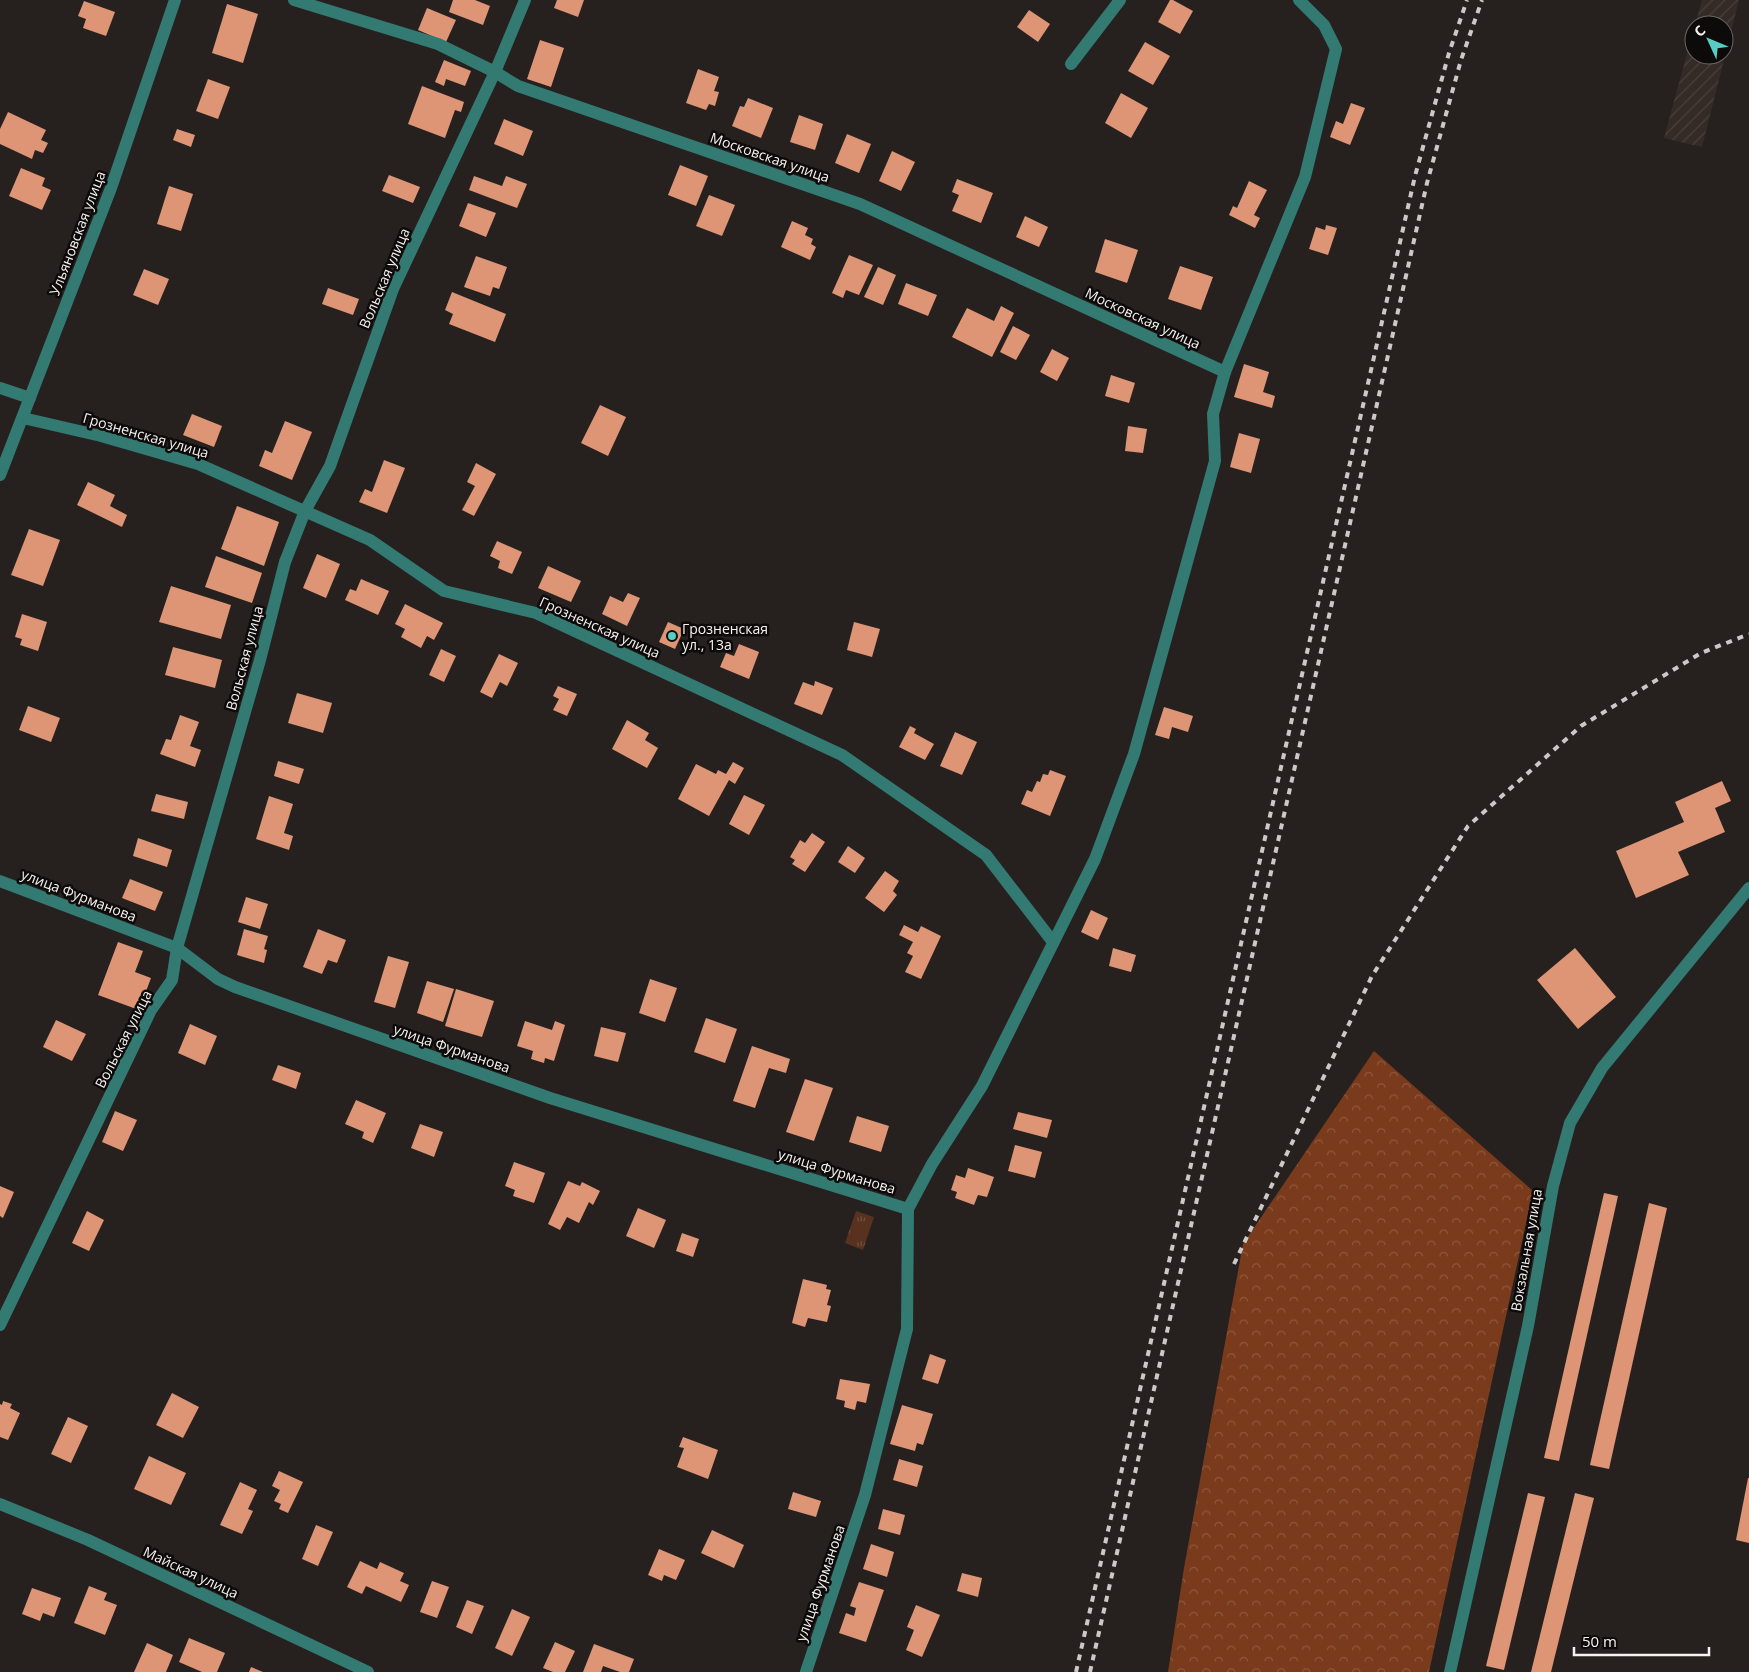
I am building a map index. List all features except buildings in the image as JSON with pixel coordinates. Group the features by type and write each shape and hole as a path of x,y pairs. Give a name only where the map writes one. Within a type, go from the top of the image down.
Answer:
{"street":[{"name":"Ульяновская улица","path":"0,475 111,188 175,0"},
{"name":"Московская улица","path":"294,0 438,44 495,72 518,86 860,204 1225,372"},
{"name":"Вольская улица","path":"0,1325 152,1010 172,980 177,948 260,660 285,562 305,511 330,466 393,289 495,72 525,0"},
{"path":"1071,64 1120,0"},
{"name":"улица Фурманова","path":"806,1672 865,1495 907,1329 908,1209 932,1164 982,1086 1095,858 1134,754 1215,461 1213,414 1225,372 1305,177 1336,49 1324,25 1299,0"},
{"path":"0,388 30,398"},
{"name":"Грозненская улица","path":"23,418 101,436 198,464 370,540 444,591 536,613 842,755 986,855 1053,942"},
{"name":"улица Фурманова","path":"0,881 177,948 218,978 244,990 550,1098 908,1209"},
{"name":"Вокзальная улица","path":"1450,1672 1528,1326 1553,1186 1570,1123 1602,1068 1749,888"},
{"name":"Майская улица","path":"0,1504 88,1540 368,1672"}],"shaded area":[{"path":"1702,0 1739,0 1734,20 1734,15 1698,15"},
{"path":"1684,65 1723,65 1702,147 1664,138"}],"green space":[{"path":"1374,1051 1533,1191 1429,1672 1168,1672 1184,1568 1243,1244"},
{"path":"856,1211 874,1217 863,1250 845,1243"}],"railway":[{"path":"1076,1672 1415,176 1449,53 1467,0"},
{"path":"1090,1672 1427,183 1461,60 1482,0"},
{"path":"1234,1264 1372,976 1468,826 1581,726 1701,653 1749,634"}],"place":[{"name":"Грозненская ул., 13а","path":"672,636"}]}
